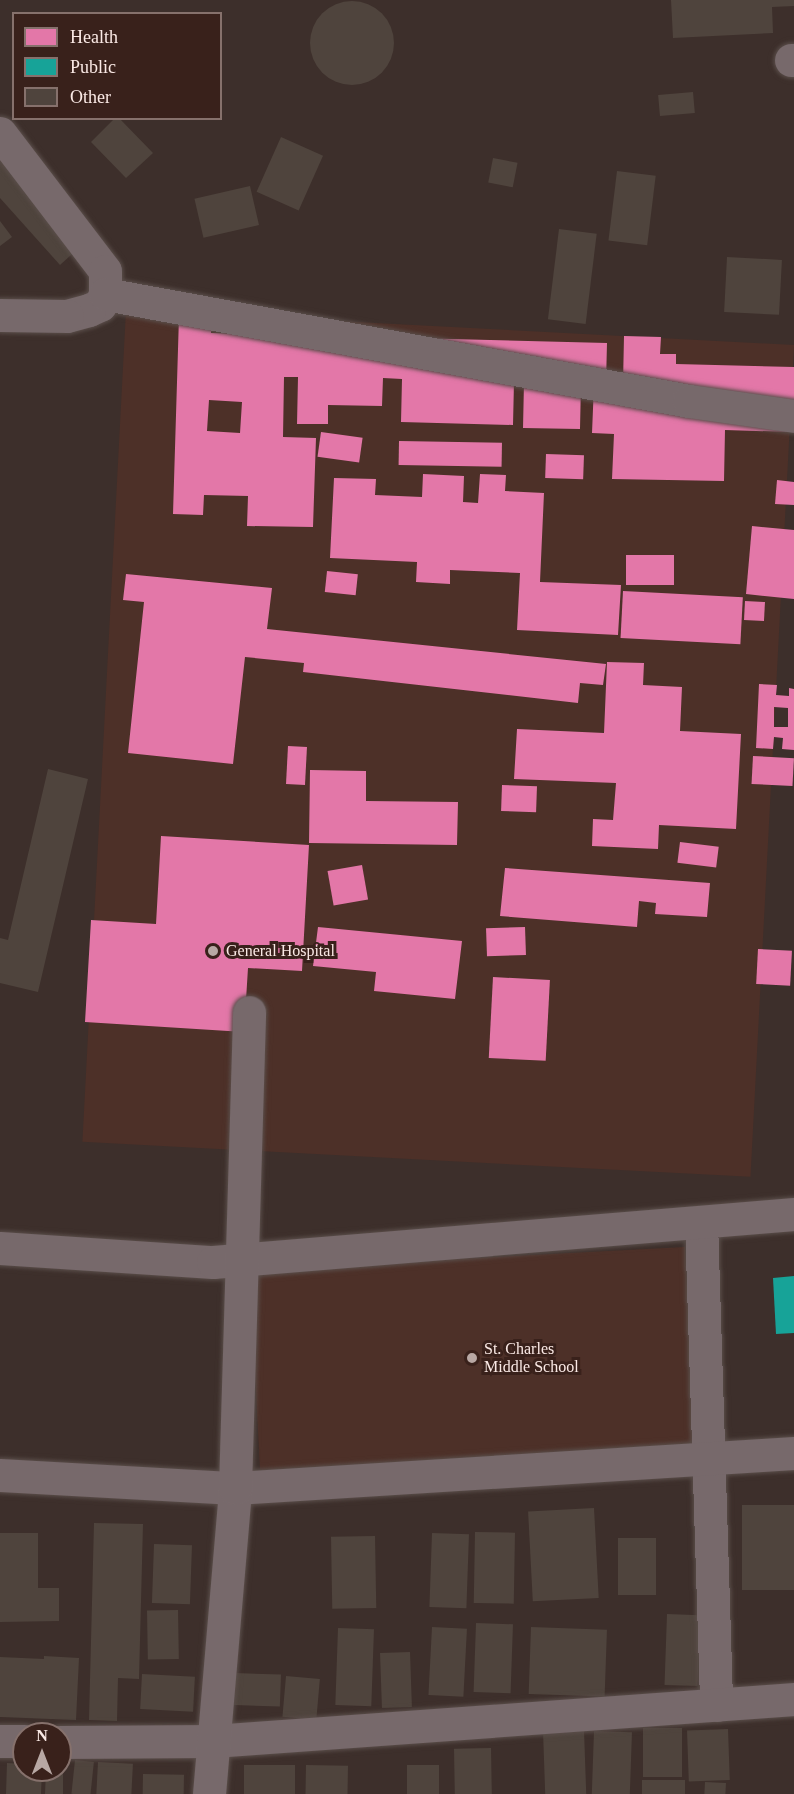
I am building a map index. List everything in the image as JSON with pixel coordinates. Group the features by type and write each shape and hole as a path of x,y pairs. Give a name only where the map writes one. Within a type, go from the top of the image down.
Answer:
{"street":[{"path":"0,133 105,272 105,294 100,305 67,316 0,315"},
{"path":"105,294 689,401 794,416"},
{"path":"209,1794 236,1488 249,1012"},
{"path":"0,1248 213,1262 794,1214"},
{"path":"701,1222 706,1459 716,1705"},
{"path":"0,1475 236,1488 794,1454"},
{"path":"72,1742 213,1741 794,1700"}],"shaded area":[{"path":"126,310 794,345 750,1177 82,1142"},
{"name":"St. Charles Middle School","path":"685,1247 696,1448 260,1471 250,1270"}],"building: Health":[{"path":"179,316 212,317 211,333 607,343 606,383 623,383 624,336 661,337 660,354 676,354 676,364 794,367 794,432 725,430 724,481 612,479 614,434 592,433 594,384 581,383 580,429 523,428 524,382 514,382 513,425 401,422 402,379 383,378 382,406 328,405 328,424 297,424 298,377 284,377 283,437 316,438 313,527 247,526 248,496 204,495 203,515 173,514","holes":["209,400 242,402 240,433 207,431"]},
{"path":"321,432 363,438 359,463 318,457"},
{"path":"399,441 502,443 502,467 399,465"},
{"path":"546,454 584,455 583,479 545,478"},
{"path":"423,474 464,476 463,502 478,503 480,474 506,475 505,491 544,493 540,582 621,585 618,635 517,630 520,573 450,570 450,584 416,582 417,562 330,558 334,478 376,479 375,495 422,497"},
{"path":"777,480 794,482 794,505 775,504"},
{"path":"752,526 794,530 794,599 746,594"},
{"path":"626,555 674,555 674,585 626,585"},
{"path":"327,571 358,574 356,595 325,592"},
{"path":"126,574 272,588 267,629 606,664 603,685 580,683 578,703 303,672 304,663 245,657 233,764 128,753 144,602 123,600"},
{"path":"623,591 743,597 740,644 621,638"},
{"path":"745,601 765,602 764,621 744,620"},
{"path":"607,662 644,663 643,685 682,687 680,731 741,734 736,829 659,825 658,849 592,846 593,819 613,820 616,783 514,779 517,729 604,733"},
{"path":"759,684 777,685 776,695 789,696 789,688 794,689 794,750 782,749 783,738 774,737 773,749 756,748","holes":["774,707 788,708 788,727 774,727"]},
{"path":"288,746 307,747 305,785 286,784"},
{"path":"753,756 794,758 792,786 752,784"},
{"path":"310,770 366,771 366,801 458,802 457,845 309,843"},
{"path":"502,785 537,786 536,812 501,811"},
{"path":"161,836 309,845 302,971 248,968 244,1032 85,1022 91,920 156,924"},
{"path":"680,842 719,847 716,868 677,863"},
{"path":"362,865 368,899 334,906 328,871"},
{"path":"505,868 710,883 707,917 655,914 656,903 639,901 637,927 500,916"},
{"path":"318,927 462,941 455,999 374,991 376,972 313,966"},
{"path":"525,927 526,955 487,956 486,928"},
{"path":"758,949 792,951 790,986 756,984"},
{"path":"493,977 550,980 546,1061 489,1058"}],"building: Public":[{"path":"794,1276 794,1333 776,1334 773,1278"}],"building: Other":[{"path":"671,0 794,0 794,6 772,7 773,33 673,38"},
{"path":"352,1 368,4 382,13 391,27 394,43 391,59 382,73 368,82 352,85 336,82 322,73 313,59 310,43 313,27 322,13 336,4"},
{"path":"693,92 695,113 660,116 658,95"},
{"path":"113,120 121,120 153,153 126,178 91,142"},
{"path":"281,137 323,156 299,211 257,192"},
{"path":"0,155 82,245 60,265 0,198"},
{"path":"493,158 518,163 513,187 488,183"},
{"path":"617,171 656,176 647,245 608,240"},
{"path":"250,186 259,225 203,238 194,199"},
{"path":"0,221 12,237 0,246"},
{"path":"559,229 597,234 586,324 548,319"},
{"path":"727,257 782,260 779,315 724,312"},
{"path":"48,769 88,779 38,992 0,983 0,938 8,940"},
{"path":"742,1505 794,1505 794,1590 742,1590"},
{"path":"594,1508 599,1598 533,1601 528,1511"},
{"path":"94,1523 143,1524 139,1679 118,1678 117,1721 89,1720"},
{"path":"475,1532 515,1533 514,1604 474,1603"},
{"path":"0,1533 38,1533 38,1588 59,1588 59,1621 0,1622"},
{"path":"432,1533 469,1534 466,1608 429,1607"},
{"path":"375,1536 376,1608 332,1609 331,1537"},
{"path":"618,1538 656,1538 656,1595 618,1595"},
{"path":"154,1544 192,1545 190,1604 152,1603"},
{"path":"178,1610 179,1659 148,1660 147,1611"},
{"path":"667,1614 700,1615 698,1686 665,1685"},
{"path":"476,1623 513,1624 511,1693 474,1692"},
{"path":"432,1627 467,1629 463,1697 428,1695"},
{"path":"531,1627 607,1630 605,1697 529,1694"},
{"path":"338,1628 374,1629 371,1706 335,1705"},
{"path":"410,1652 412,1707 382,1708 380,1653"},
{"path":"44,1656 79,1658 76,1720 0,1717 0,1657 44,1659"},
{"path":"235,1673 281,1675 280,1707 234,1705"},
{"path":"142,1674 195,1677 193,1712 140,1709"},
{"path":"286,1676 320,1679 316,1720 282,1717"},
{"path":"643,1728 682,1728 682,1777 643,1777"},
{"path":"728,1729 730,1780 689,1781 687,1730"},
{"path":"584,1730 586,1794 545,1794 543,1731"},
{"path":"594,1731 632,1732 630,1794 592,1794"},
{"path":"491,1748 492,1794 455,1794 454,1749"},
{"path":"75,1760 94,1762 91,1794 71,1794"},
{"path":"98,1762 133,1764 131,1794 96,1794"},
{"path":"7,1763 12,1763 12,1782 42,1782 41,1794 6,1794"},
{"path":"244,1765 295,1765 295,1794 244,1794"},
{"path":"306,1765 348,1766 348,1794 305,1794"},
{"path":"407,1765 439,1765 439,1794 407,1794"},
{"path":"143,1774 184,1775 184,1794 143,1794"},
{"path":"642,1780 685,1780 685,1794 642,1794"},
{"path":"46,1782 63,1782 63,1794 45,1794"},
{"path":"705,1782 726,1783 725,1794 704,1794"}],"place":[{"name":"General Hospital","path":"213,951"},
{"name":"St. Charles Middle School","path":"472,1358"}]}
